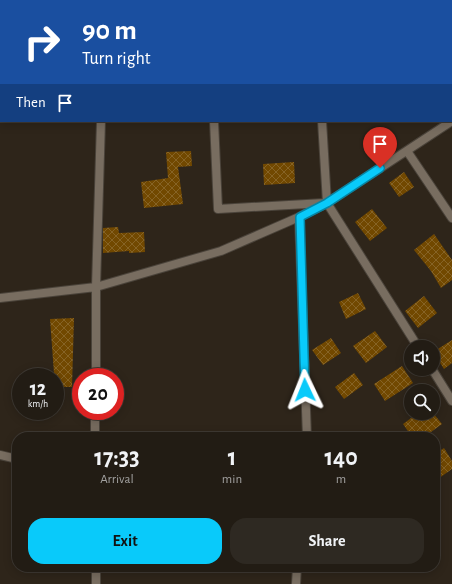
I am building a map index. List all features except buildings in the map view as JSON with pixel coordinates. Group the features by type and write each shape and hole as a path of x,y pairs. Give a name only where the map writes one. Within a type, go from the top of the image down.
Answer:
{"lane":[{"path":"96,368 96,287 102,122"},
{"path":"214,122 218,209 327,203"},
{"path":"322,122 327,203 414,340"},
{"path":"0,298 96,287 221,251 300,217 327,203 450,122"},
{"path":"407,151 452,218"},
{"path":"300,217 307,432"},
{"path":"436,376 452,401"},
{"path":"95,420 95,432"},
{"path":"0,455 12,458"},
{"path":"96,572 96,584"},
{"path":"296,584 297,572"}],"route":[{"path":"305,390 300,217 327,203 380,168"}]}
